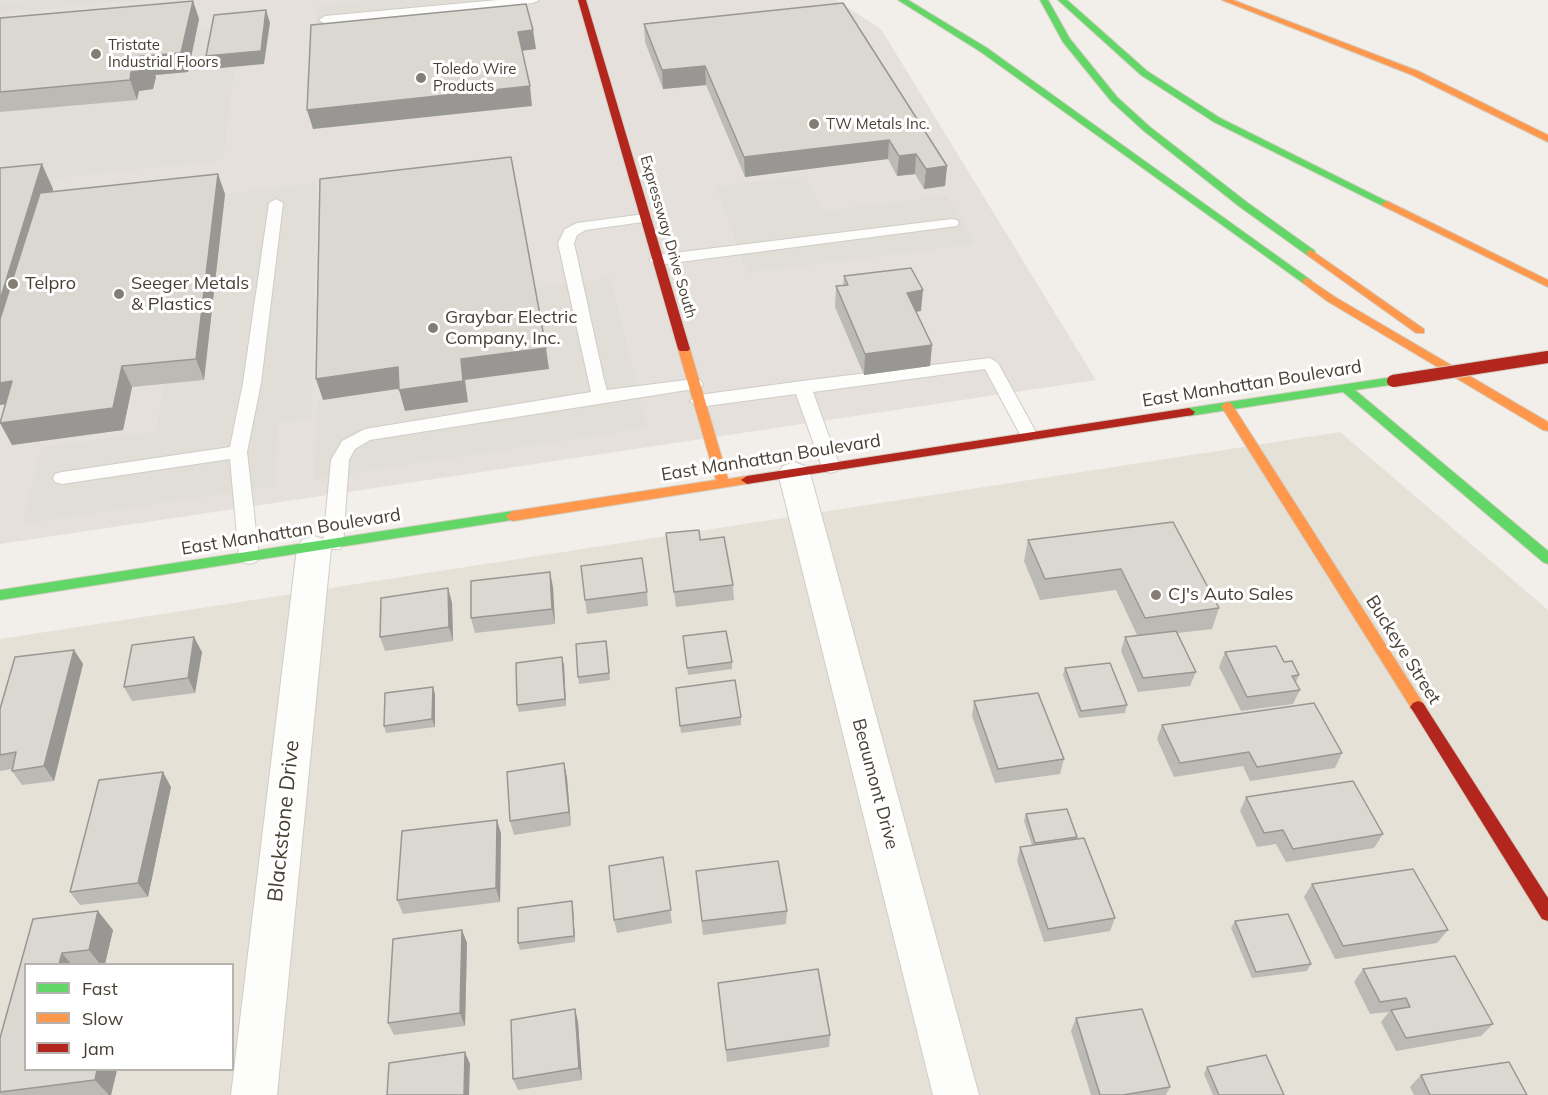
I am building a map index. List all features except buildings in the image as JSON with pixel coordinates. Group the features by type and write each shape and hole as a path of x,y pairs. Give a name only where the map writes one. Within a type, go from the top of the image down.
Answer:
{"main road":[{"name":"Expressway Drive South","path":"582,0 723,484"},
{"path":"902,0 984,50 1330,299 1547,428"},
{"path":"1044,0 1066,40 1088,69 1114,99 1147,129 1244,205 1368,292 1547,428"},
{"path":"1062,0 1144,73 1217,120 1548,284"},
{"path":"1226,0 1415,73 1548,138"},
{"name":"East Manhattan Boulevard","path":"0,595 1548,357"},
{"path":"1344,388 1548,559"},
{"name":"Buckeye Street","path":"1227,406 1548,913"}],"street":[{"name":"Beaumont Drive","path":"794,472 956,1095"},
{"name":"Blackstone Drive","path":"254,1095 323,546"}],"lane":[{"path":"325,21 533,0"},
{"path":"249,557 238,452 252,383 276,203"},
{"path":"601,396 595,380 566,243 570,232 582,226 645,218"},
{"path":"657,260 952,223"},
{"path":"323,546 340,460 348,445 365,435 601,396 801,386 990,363 1029,436"},
{"path":"801,386 831,467"},
{"path":"62,478 238,452"}],"shaded area":[{"path":"0,0 836,0 881,29 1096,380 0,544"},
{"path":"32,0 146,0 0,13 0,3"},
{"path":"371,0 523,0 528,22 316,44 317,5"},
{"path":"240,26 223,160 56,178 53,189 0,195 0,112 137,100 140,76 188,72 196,30"},
{"path":"806,176 822,211 947,196 975,244 747,273 716,186"},
{"path":"317,183 312,418 278,423 275,486 23,524 42,447 156,431 163,385 204,380 225,194"},
{"path":"610,278 647,428 314,479 317,401 404,388 405,411 467,402 465,380 535,288"},
{"path":"1340,432 1548,610 1548,1095 0,1095 0,639"}],"traffic: fast":[{"path":"902,0 984,50 1307,281"},
{"path":"1044,0 1066,40 1114,99 1147,129 1244,205 1311,253"},
{"path":"1062,0 1144,73 1217,120 1387,204"},
{"path":"1189,412 1393,381"},
{"path":"1345,388 1548,559"},
{"path":"0,595 513,516"}],"traffic: slow":[{"path":"1226,0 1415,73 1548,139"},
{"path":"1387,204 1548,284"},
{"path":"1311,253 1420,331"},
{"path":"1307,281 1331,299 1547,427"},
{"path":"684,349 723,484"},
{"path":"1227,406 1418,707"},
{"path":"513,516 747,480"}],"traffic: jam":[{"path":"582,0 684,349"},
{"path":"1393,381 1548,357"},
{"path":"747,480 1189,412"},
{"path":"1418,707 1548,913"}],"place":[{"name":"Tristate Industrial Floors","path":"96,54"},
{"name":"Toledo Wire Products","path":"421,78"},
{"name":"TW Metals Inc.","path":"814,124"},
{"name":"Telpro","path":"13,284"},
{"name":"Seeger Metals & Plastics","path":"119,294"},
{"name":"Graybar Electric Company, Inc.","path":"433,328"},
{"name":"CJ's Auto Sales","path":"1156,595"}]}
